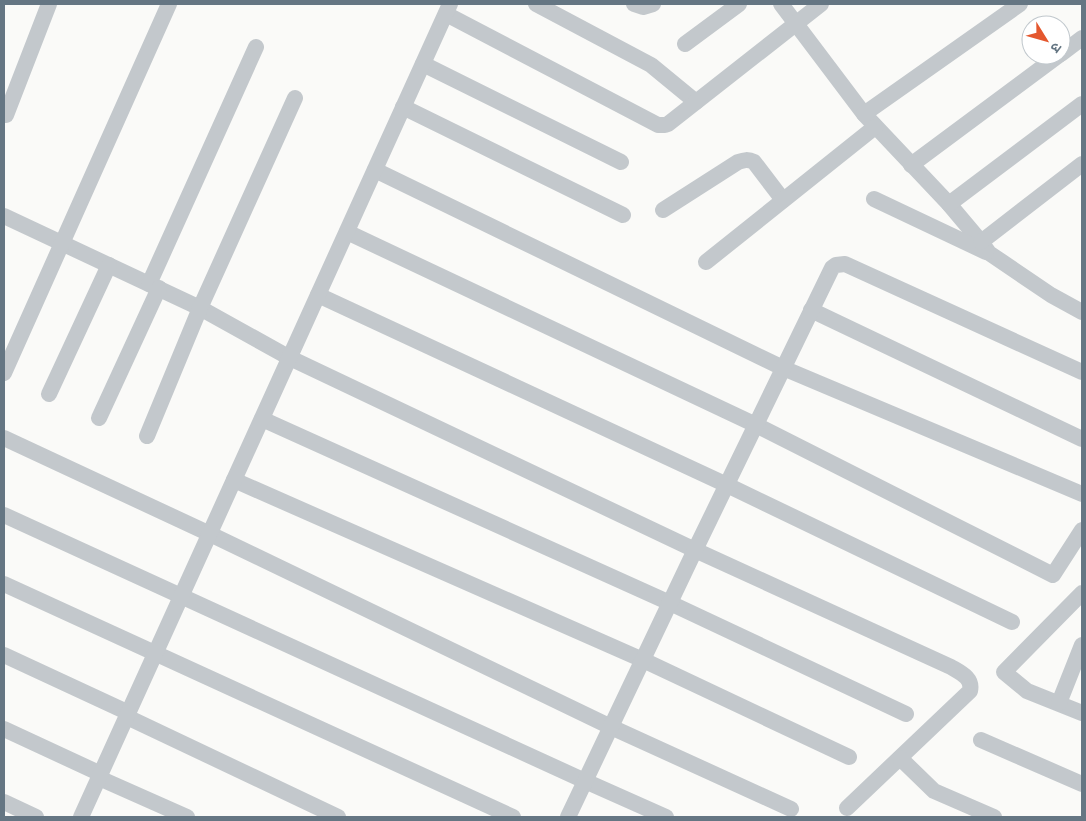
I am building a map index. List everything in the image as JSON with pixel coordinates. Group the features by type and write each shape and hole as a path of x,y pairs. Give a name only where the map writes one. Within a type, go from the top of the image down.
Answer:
{"street":[{"path":"6,115 49,4"},
{"path":"4,373 169,4"},
{"path":"536,4 650,66 696,102"},
{"path":"634,4 643,7 653,4"},
{"path":"685,44 739,4"},
{"path":"781,4 864,114 949,204 985,247"},
{"path":"81,817 448,9 658,125 665,126 821,4"},
{"path":"864,114 1020,4"},
{"path":"1071,46 1082,38"},
{"path":"99,418 256,47"},
{"path":"424,64 621,162"},
{"path":"912,165 1045,65"},
{"path":"147,436 200,308 295,98"},
{"path":"949,204 1082,104"},
{"path":"404,107 623,215"},
{"path":"706,262 875,127"},
{"path":"663,210 744,160 754,162 783,200"},
{"path":"985,247 1082,164"},
{"path":"375,170 783,368 1082,494"},
{"path":"874,199 985,247 1051,295 1082,312"},
{"path":"4,216 200,308 290,358 695,550 951,667 969,679 972,685 970,690 847,808"},
{"path":"347,232 756,426 1053,575 1082,530"},
{"path":"568,817 832,268 836,265 844,264 1082,372"},
{"path":"49,394 108,265"},
{"path":"318,295 727,485 1012,622"},
{"path":"811,310 1082,439"},
{"path":"262,419 670,603 906,714"},
{"path":"4,438 210,534 611,727 791,809"},
{"path":"234,480 643,660 849,757"},
{"path":"4,515 666,817"},
{"path":"4,584 513,817"},
{"path":"1082,593 1004,672 1027,691 1082,713"},
{"path":"1059,703 1082,645"},
{"path":"4,655 338,817"},
{"path":"4,730 187,817"},
{"path":"981,740 1082,784"},
{"path":"900,758 934,791 994,817"},
{"path":"4,802 36,817"}]}
